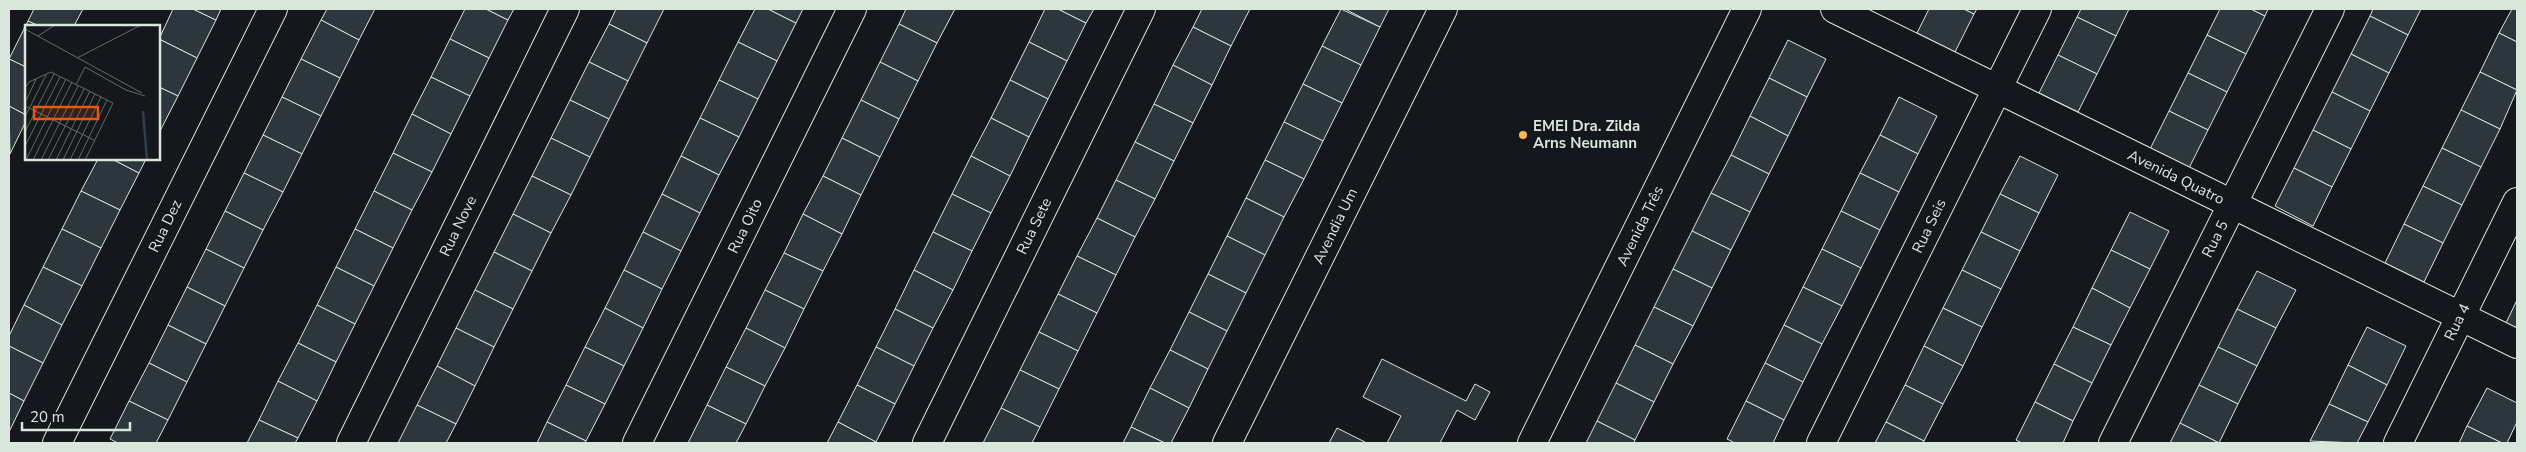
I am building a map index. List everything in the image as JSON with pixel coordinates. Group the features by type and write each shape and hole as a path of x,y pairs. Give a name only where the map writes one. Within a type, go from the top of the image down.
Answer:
{"street":[{"name":"Rua Dez","path":"57,443 273,9"},
{"name":"Rua Nove","path":"351,443 565,9"},
{"name":"Rua Oito","path":"637,443 852,9"},
{"name":"Rua Sete","path":"927,443 1141,9"},
{"name":"Avendia Um","path":"1227,443 1443,9"},
{"name":"Avenida Três","path":"1532,443 1748,9"},
{"name":"Avenida Quatro","path":"1835,9 2517,344"},
{"name":"Rua Seis","path":"1821,443 2037,9"},
{"name":"Rua 5","path":"2113,443 2330,9"},
{"name":"Rua 4","path":"2398,443 2517,202"}],"building":[{"path":"34,9 83,9 75,25 37,25 28,21"},
{"path":"173,9 193,9 216,20 197,58 160,40"},
{"path":"193,9 221,9 216,20"},
{"path":"327,9 375,9 359,40 321,20"},
{"path":"465,9 486,9 508,20 489,58 450,39"},
{"path":"486,9 514,9 508,20"},
{"path":"616,9 664,9 647,43 609,24"},
{"path":"755,9 768,9 796,23 777,61 738,42"},
{"path":"768,9 803,9 796,23"},
{"path":"906,9 955,9 937,43 899,24"},
{"path":"1045,9 1058,9 1086,23 1067,61 1029,42"},
{"path":"1058,9 1094,9 1086,23"},
{"path":"1202,9 1250,9 1231,46 1193,27"},
{"path":"1341,9 1380,27 1361,65 1322,46"},
{"path":"1345,9 1389,9 1380,27"},
{"path":"1929,9 1964,9 1974,14 1955,52 1917,33"},
{"path":"1964,9 1977,9 1974,14"},
{"path":"2081,9 2129,9 2116,36 2077,17"},
{"path":"2220,9 2251,9 2265,16 2246,54 2207,35"},
{"path":"2251,9 2268,9 2265,16"},
{"path":"2373,9 2421,9 2408,35 2370,16"},
{"path":"2512,9 2517,9 2517,42 2499,33"},
{"path":"2370,16 2408,35 2389,73 2351,54"},
{"path":"2077,17 2116,36 2097,74 2058,55"},
{"path":"321,20 359,40 340,78 301,59"},
{"path":"28,21 37,25 26,25"},
{"path":"609,24 647,43 628,81 589,62"},
{"path":"899,24 937,43 918,81 880,62"},
{"path":"25,27 25,67 9,59"},
{"path":"1193,27 1231,46 1212,85 1173,65"},
{"path":"2499,33 2517,42 2517,90 2480,72"},
{"path":"2207,35 2246,54 2227,92 2188,73"},
{"path":"450,39 489,58 470,96 431,77"},
{"path":"160,40 197,58 178,96 160,87"},
{"path":"1788,40 1826,59 1807,97 1769,78"},
{"path":"738,42 777,61 758,99 719,80"},
{"path":"1029,42 1067,61 1048,99 1010,80"},
{"path":"1322,46 1361,65 1342,103 1303,84"},
{"path":"2351,54 2389,73 2370,111 2332,92"},
{"path":"2058,55 2097,74 2078,112 2039,93"},
{"path":"9,59 25,67 25,114 9,106"},
{"path":"301,59 340,78 321,116 282,97"},
{"path":"589,62 628,81 609,119 570,100"},
{"path":"880,62 918,81 899,119 861,100"},
{"path":"1173,65 1212,85 1193,123 1154,104"},
{"path":"2480,72 2517,90 2500,129 2461,110"},
{"path":"2188,73 2227,92 2208,130 2169,111"},
{"path":"431,77 470,96 451,134 412,114"},
{"path":"1769,78 1807,97 1788,136 1750,116"},
{"path":"719,80 758,99 739,137 700,118"},
{"path":"1010,80 1048,99 1029,137 991,118"},
{"path":"1303,84 1342,103 1323,141 1284,122"},
{"path":"160,87 178,96 160,131"},
{"path":"2332,92 2370,111 2351,149 2313,130"},
{"path":"282,97 321,116 302,154 263,135"},
{"path":"1899,97 1937,116 1918,154 1880,135"},
{"path":"570,100 609,119 590,157 551,138"},
{"path":"861,100 899,119 880,157 842,138"},
{"path":"1154,104 1193,123 1174,161 1135,142"},
{"path":"9,106 25,114 25,123 10,154"},
{"path":"2461,110 2500,129 2481,167 2442,148"},
{"path":"2169,111 2208,130 2189,168 2150,149"},
{"path":"412,114 451,134 432,172 393,153"},
{"path":"1750,116 1788,136 1769,174 1731,155"},
{"path":"700,118 739,137 719,175 681,156"},
{"path":"991,118 1029,137 1010,176 971,156"},
{"path":"1284,122 1323,141 1304,179 1265,160"},
{"path":"2313,130 2351,149 2332,187 2294,168"},
{"path":"263,135 302,154 283,192 244,173"},
{"path":"1880,135 1918,154 1899,192 1860,173"},
{"path":"551,138 590,157 571,195 532,176"},
{"path":"842,138 880,157 861,195 823,176"},
{"path":"1135,142 1174,161 1155,199 1116,180"},
{"path":"2442,148 2481,167 2462,205 2423,186"},
{"path":"393,153 432,172 412,210 374,191"},
{"path":"1731,155 1769,174 1750,212 1711,193"},
{"path":"681,156 719,175 700,213 662,194"},
{"path":"971,156 1010,176 991,213 952,194"},
{"path":"2020,156 2058,175 2039,213 2000,194"},
{"path":"97,160 114,160 139,173 120,210 81,191"},
{"path":"114,160 146,160 139,173"},
{"path":"1265,160 1304,179 1284,217 1246,198"},
{"path":"2294,168 2332,187 2313,226 2275,206"},
{"path":"244,173 283,192 263,230 225,211"},
{"path":"1860,173 1899,192 1880,230 1841,211"},
{"path":"532,176 571,195 551,233 513,214"},
{"path":"823,176 861,195 842,234 803,214"},
{"path":"1116,180 1155,199 1135,237 1097,218"},
{"path":"2423,186 2462,205 2443,243 2404,224"},
{"path":"81,191 120,210 101,248 62,229"},
{"path":"374,191 412,210 393,248 355,229"},
{"path":"1711,193 1750,212 1731,250 1692,231"},
{"path":"662,194 700,213 681,251 643,232"},
{"path":"952,194 991,213 972,251 933,232"},
{"path":"2000,194 2039,213 2020,251 1981,232"},
{"path":"1246,198 1284,217 1265,255 1227,236"},
{"path":"225,211 263,230 244,268 206,249"},
{"path":"1841,211 1880,230 1861,268 1822,249"},
{"path":"2130,212 2169,231 2150,269 2111,250"},
{"path":"513,214 551,233 532,271 494,252"},
{"path":"803,214 842,234 823,271 784,253"},
{"path":"1097,218 1135,237 1116,275 1077,256"},
{"path":"2404,224 2443,243 2424,282 2385,263"},
{"path":"62,229 101,248 82,286 43,267"},
{"path":"355,229 393,248 374,286 336,267"},
{"path":"1692,231 1731,250 1712,288 1673,269"},
{"path":"643,232 681,251 662,289 624,270"},
{"path":"933,232 972,251 953,290 914,270"},
{"path":"1981,232 2020,251 2001,289 1962,270"},
{"path":"1227,236 1265,255 1246,293 1208,274"},
{"path":"206,249 244,268 225,306 187,287"},
{"path":"1822,249 1861,268 1842,306 1803,287"},
{"path":"2111,250 2150,269 2130,308 2092,288"},
{"path":"494,252 532,271 513,309 475,290"},
{"path":"784,253 823,271 804,309 765,290"},
{"path":"1077,256 1116,275 1097,313 1058,294"},
{"path":"43,267 82,286 62,325 24,305"},
{"path":"336,267 374,286 355,324 317,305"},
{"path":"1673,269 1712,288 1693,326 1654,307"},
{"path":"624,270 662,289 643,328 605,308"},
{"path":"914,270 953,290 933,328 895,309"},
{"path":"1962,270 2001,289 1982,327 1943,308"},
{"path":"2257,271 2296,290 2276,328 2237,309"},
{"path":"1208,274 1246,293 1227,331 1189,312"},
{"path":"187,287 225,306 206,344 168,325"},
{"path":"1803,287 1842,306 1822,344 1784,325"},
{"path":"2092,288 2130,308 2111,345 2073,327"},
{"path":"475,290 513,309 494,347 456,328"},
{"path":"765,290 804,309 785,348 746,328"},
{"path":"1058,294 1097,313 1078,351 1039,332"},
{"path":"2517,300 2517,329 2506,323"},
{"path":"24,305 62,325 43,363 9,346 9,336"},
{"path":"317,305 355,324 336,362 298,343"},
{"path":"1654,307 1693,326 1673,364 1635,345"},
{"path":"605,308 643,328 624,366 585,347"},
{"path":"1943,308 1982,327 1963,366 1924,346"},
{"path":"895,309 933,328 914,366 876,347"},
{"path":"2237,309 2276,328 2257,366 2218,347"},
{"path":"1189,312 1227,331 1208,369 1170,350"},
{"path":"168,325 206,344 187,382 149,363"},
{"path":"1784,325 1822,344 1803,382 1765,363"},
{"path":"2073,327 2111,345 2092,383 2054,364"},
{"path":"2367,327 2406,346 2387,385 2348,365"},
{"path":"456,328 494,347 475,386 437,366"},
{"path":"746,328 785,348 765,386 726,367"},
{"path":"1039,332 1078,351 1059,389 1020,370"},
{"path":"298,343 336,362 317,401 278,381"},
{"path":"1635,345 1673,364 1654,402 1616,383"},
{"path":"9,346 43,363 24,401 9,393"},
{"path":"1924,346 1963,366 1943,404 1905,385"},
{"path":"585,347 624,366 605,404 566,385"},
{"path":"876,347 914,366 895,404 857,385"},
{"path":"2218,347 2257,366 2238,404 2199,385"},
{"path":"1170,350 1208,369 1189,408 1150,388"},
{"path":"1382,359 1466,401 1475,384 1490,392 1475,420 1457,410 1440,443 1387,443 1401,416 1363,397"},
{"path":"149,363 187,382 168,420 129,401"},
{"path":"1765,363 1803,382 1784,420 1746,401"},
{"path":"2054,364 2092,383 2073,421 2035,402"},
{"path":"2348,365 2387,385 2368,422 2329,404"},
{"path":"437,366 475,386 456,424 417,405"},
{"path":"726,367 765,386 746,424 707,405"},
{"path":"1020,370 1059,389 1040,427 1001,408"},
{"path":"278,381 317,401 298,438 259,420"},
{"path":"1616,383 1654,402 1635,440 1597,421"},
{"path":"566,385 605,404 586,441 547,422"},
{"path":"857,385 895,404 876,442 838,422"},
{"path":"1905,385 1943,404 1924,441 1886,422"},
{"path":"2199,385 2238,404 2219,443 2180,423"},
{"path":"1150,388 1189,408 1171,443 1165,443 1131,427"},
{"path":"2487,388 2517,403 2517,422 2507,443 2502,443 2467,426"},
{"path":"9,393 24,401 9,432"},
{"path":"129,401 168,420 156,443 118,443 110,439"},
{"path":"1746,401 1784,420 1773,443 1735,443 1727,439"},
{"path":"2035,402 2073,421 2063,443 2022,443 2016,440"},
{"path":"2329,404 2368,422 2357,443 2310,441"},
{"path":"417,405 456,424 446,443 398,443"},
{"path":"707,405 746,424 736,443 688,443"},
{"path":"1001,408 1040,427 1032,443 983,443"},
{"path":"259,420 298,438 295,443 247,443"},
{"path":"1597,421 1635,440 1634,443 1586,443"},
{"path":"547,422 586,441 585,443 537,443"},
{"path":"838,422 876,442 876,443 827,443"},
{"path":"1886,422 1924,441 1923,443 1875,443"},
{"path":"2180,423 2219,443 2170,443"},
{"path":"2467,426 2502,443 2459,443"},
{"path":"1131,427 1165,443 1123,443"},
{"path":"1337,428 1367,443 1329,443"}],"place":[{"name":"EMEI Dra. Zilda Arns Neumann","path":"1523,135"}]}
